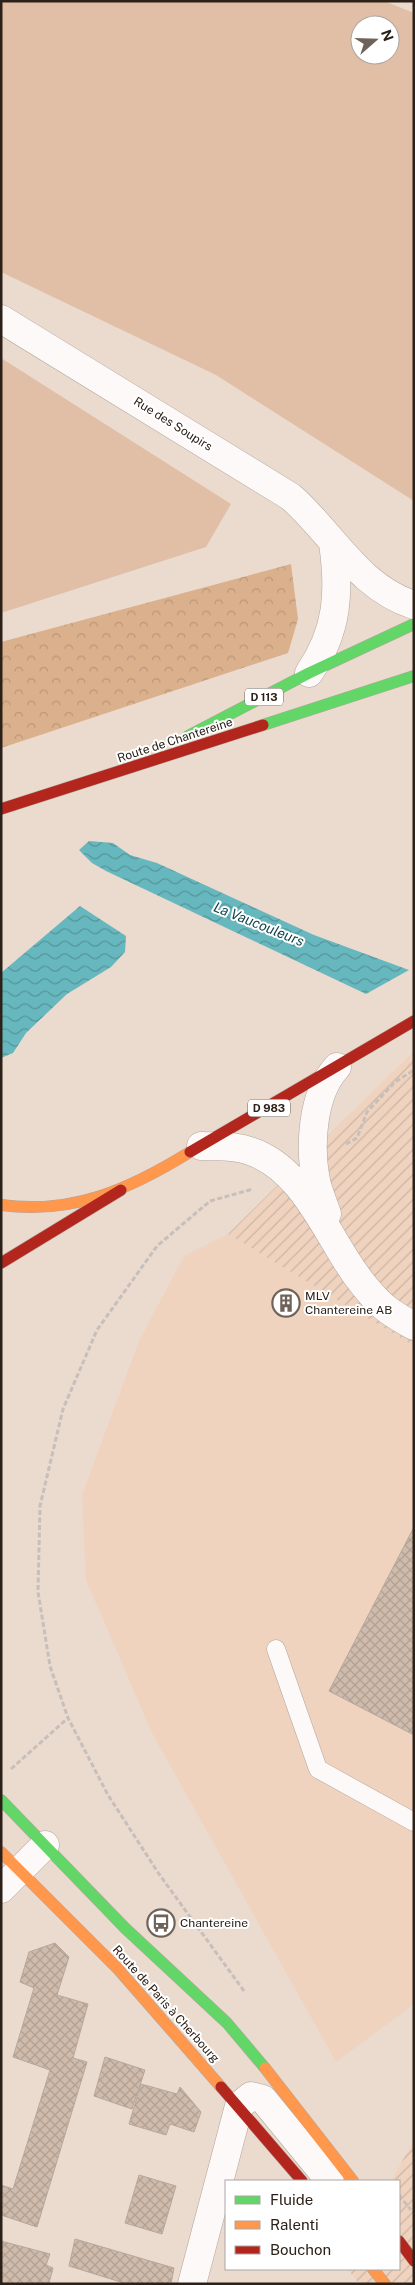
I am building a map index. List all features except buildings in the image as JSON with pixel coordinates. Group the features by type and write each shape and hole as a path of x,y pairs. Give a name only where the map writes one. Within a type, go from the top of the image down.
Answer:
{"main road":[{"name":"D 113","path":"116,774 309,673 414,624"},
{"name":"Route de Chantereine","path":"1,809 116,774 414,676"},
{"name":"D 983","path":"1,1205 30,1207 59,1204 85,1200 121,1190 414,1021"},
{"path":"1,1263 121,1190"},
{"path":"1,1800 125,1928 226,2023 247,2046 352,2180"},
{"name":"Route de Paris à Cherbourg","path":"7,1871 118,1969 240,2106 301,2180"},
{"path":"400,2242 414,2261"},
{"path":"374,2270 385,2284"}],"street":[{"name":"Rue des Soupirs","path":"1,319 291,497 373,583 384,591 414,605"},
{"path":"309,673 319,659 333,624 337,572 333,543"},
{"path":"336,1067 328,1076 316,1108 315,1159 318,1186 338,1246"},
{"path":"200,1146 235,1147 250,1151 265,1157 286,1173 311,1203 346,1261 386,1309 414,1326"},
{"path":"7,1871 45,1845"},
{"path":"192,2284 240,2106 251,2096 263,2099 329,2180"}],"lane":[{"path":"276,1649 318,1769 414,1822"}],"path":[{"path":"315,1159 357,1138 367,1112 395,1082 414,1070"},
{"path":"246,1994 159,1874 108,1795 68,1718 50,1666 38,1592 40,1506 63,1409 98,1330 158,1246 210,1202 254,1188 286,1173"},
{"path":"8,1771 68,1718"},
{"path":"400,2196 414,2214"}],"shaded area":[{"path":"1,1 384,1 414,13 414,501 216,375 1,272"},
{"path":"1,358 231,504 206,547 1,613"},
{"path":"414,1051 414,1346 228,1234"},
{"path":"228,1234 414,1346 414,2004 336,2062 152,1733 86,1580 82,1495 139,1341 184,1256"},
{"path":"414,2140 414,2284 359,2284 349,2270 400,2270 400,2180 392,2180"}],"green space":[{"path":"291,564 298,619 288,653 1,748 1,642"}],"water":[{"name":"La Vaucouleurs","path":"89,841 113,843 130,855 157,863 314,935 409,970 366,994 106,871 92,863 79,850"},
{"path":"80,906 126,936 125,952 111,967 67,994 26,1033 13,1053 1,1058 1,973"}],"traffic: fast":[{"path":"188,736 309,673 414,624"},
{"path":"263,725 414,676"},
{"path":"1,1800 125,1928 227,2023 265,2068"}],"traffic: slow":[{"path":"1,1205 52,1206 100,1196 123,1188 190,1152"},
{"path":"1,1852 118,1969 221,2087"},
{"path":"265,2068 352,2180"},
{"path":"374,2270 385,2284"}],"traffic: jam":[{"path":"1,809 263,725"},
{"path":"190,1152 414,1021"},
{"path":"1,1263 121,1190"},
{"path":"221,2087 301,2180"},
{"path":"400,2242 414,2261"}],"place":[{"name":"MLV Chantereine AB","path":"286,1303"},
{"name":"Chantereine","path":"161,1923"}]}
